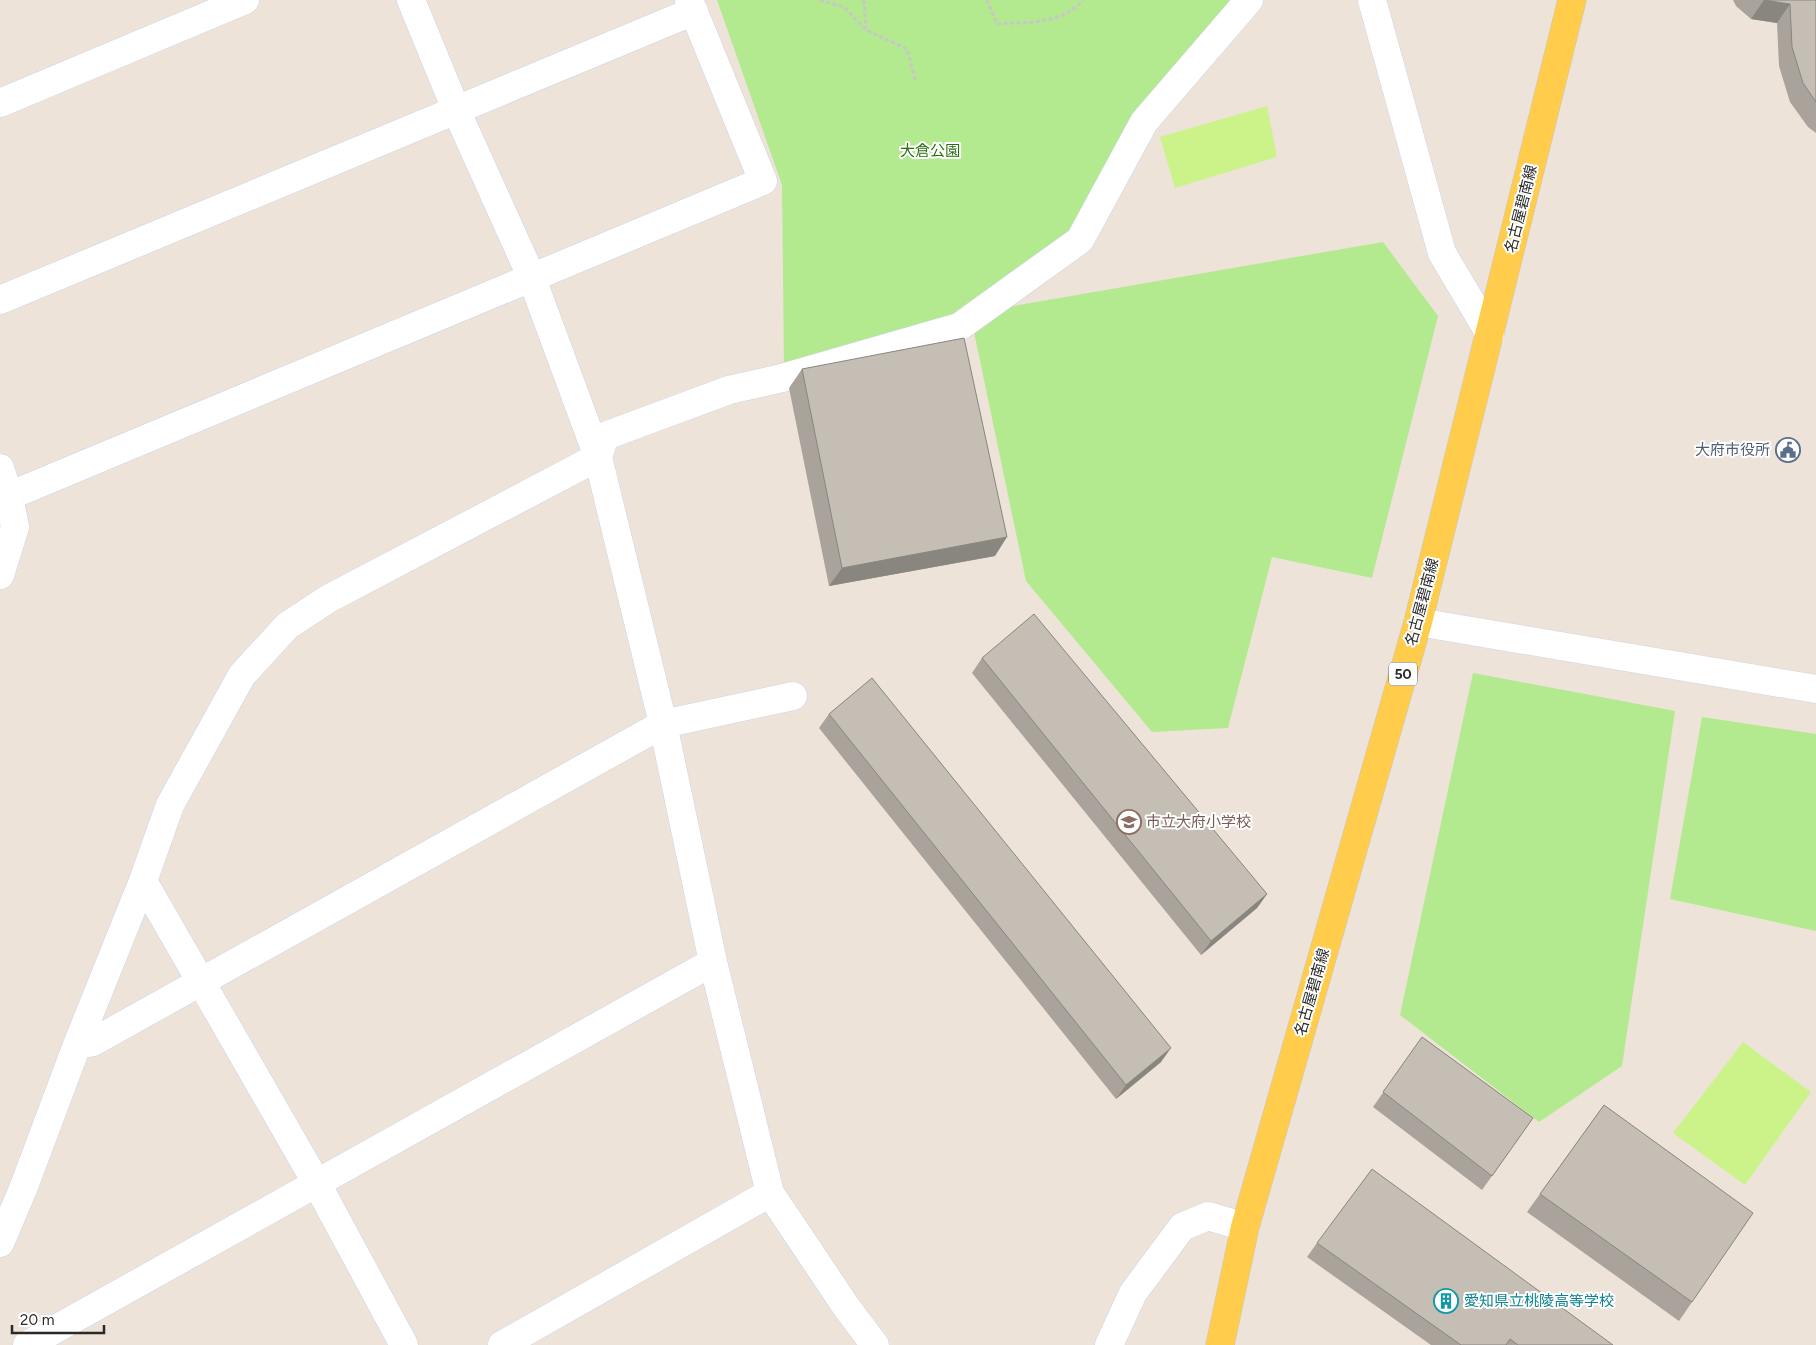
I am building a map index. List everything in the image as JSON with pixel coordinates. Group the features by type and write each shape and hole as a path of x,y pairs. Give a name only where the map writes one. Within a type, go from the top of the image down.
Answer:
{"main road":[{"name":"名古屋碧南線","path":"1220,1345 1245,1227 1418,622 1572,0"}],"street":[{"path":"0,103 245,0"},
{"path":"411,0 457,112 531,276 598,457 663,724 713,962 770,1193 847,1308 875,1345"},
{"path":"0,1243 24,1189 77,1045 143,881 170,805 242,675 288,626 328,599 598,457 605,436 730,390 782,378 959,327 1080,240 1144,122 1249,0"},
{"path":"1372,0 1442,253 1490,334"},
{"path":"0,300 457,112 691,6 763,180 9,496"},
{"path":"0,468 9,496 15,528 0,575"},
{"path":"1418,622 1816,689"},
{"path":"77,1045 93,1042 663,724 792,696"},
{"path":"143,881 316,1182 404,1345"},
{"path":"27,1345 713,962"},
{"path":"502,1345 770,1193"},
{"path":"1109,1345 1133,1293 1182,1227 1208,1216 1245,1227"}],"path":[{"path":"820,0 844,7 866,30 907,49 916,82"},
{"path":"864,0 866,30"},
{"path":"987,0 998,24 1046,22 1076,8 1083,0"}],"green space":[{"name":"大倉公園","path":"717,0 1234,0 1075,232 957,318 784,364 782,185"},
{"path":"1267,106 1277,157 1175,188 1160,137"},
{"path":"1383,242 1438,316 1372,578 1272,557 1228,728 1152,732 1026,581 974,332 990,310"},
{"path":"1473,673 1675,711 1622,1066 1539,1122 1400,1015"},
{"path":"1702,717 1816,734 1816,931 1670,899"},
{"path":"1743,1042 1811,1092 1745,1185 1673,1133"}],"building":[{"path":"1764,0 1816,0 1816,102 1803,83 1792,47 1790,4"},
{"path":"964,338 1007,537 842,568 802,369"},
{"path":"1034,614 1267,894 1211,941 982,658"},
{"path":"872,678 1171,1048 1126,1085 829,714"},
{"path":"1422,1037 1533,1118 1492,1176 1383,1092"},
{"path":"1604,1105 1753,1213 1692,1302 1540,1194"},
{"name":"愛知県立桃陵高等学校","path":"1372,1169 1613,1345 1518,1345 1510,1339 1506,1345 1461,1345 1317,1243"}],"place":[{"name":"大府市役所","path":"1788,450"},
{"name":"市立大府小学校","path":"1129,822"},
{"name":"愛知県立桃陵高等学校","path":"1446,1301"}]}
